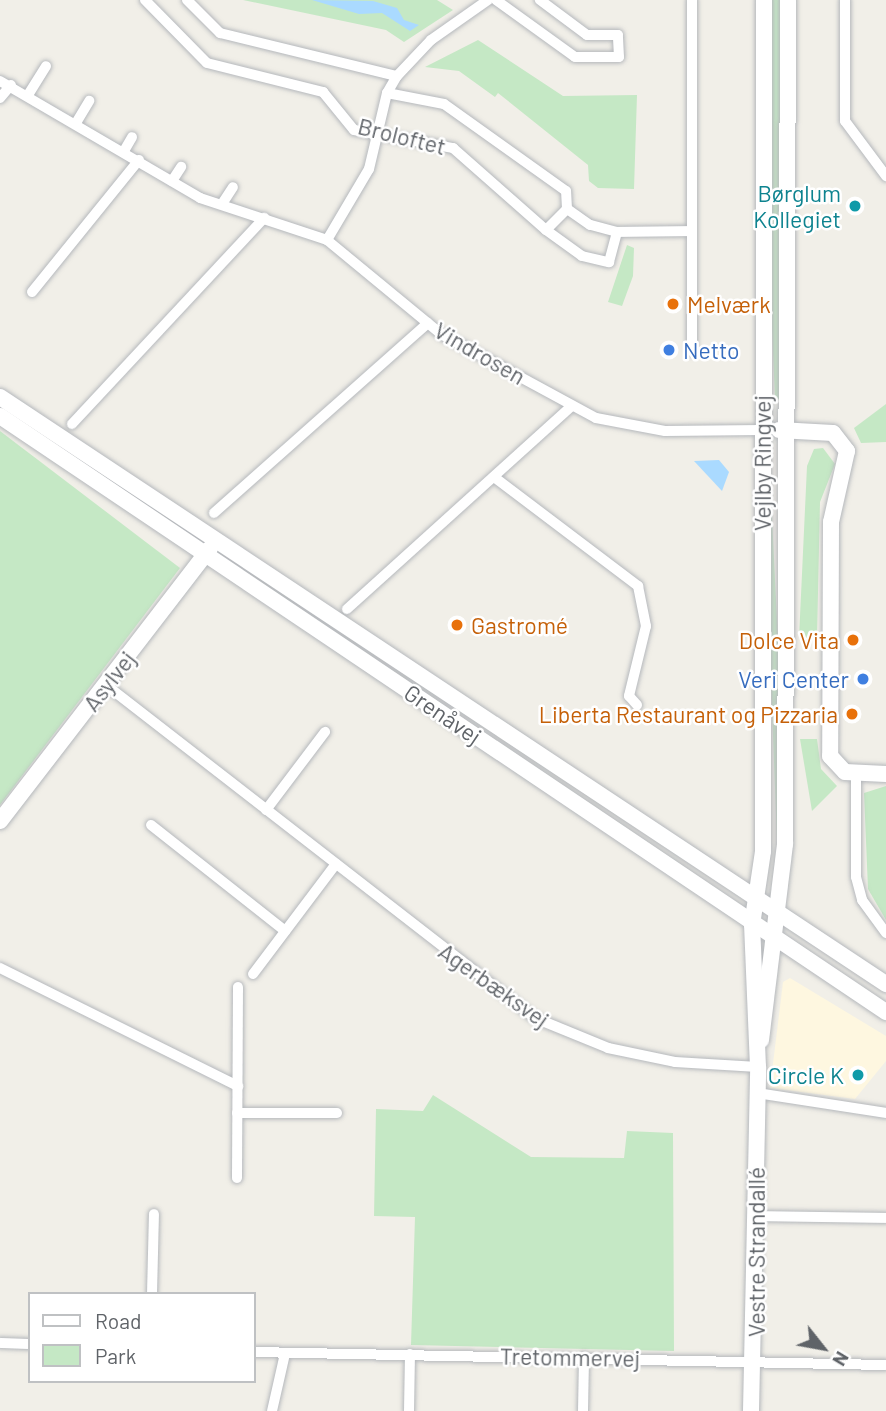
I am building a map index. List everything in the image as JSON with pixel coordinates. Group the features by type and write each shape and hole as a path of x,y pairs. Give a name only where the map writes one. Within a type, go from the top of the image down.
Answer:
{"street":[{"name":"Broloftet","path":"145,0 207,62 323,92 354,130 453,148 546,230 582,256 609,262 617,232"},
{"path":"187,0 220,33 397,76"},
{"path":"327,240 369,169 387,93 397,76 431,40 488,0"},
{"path":"496,0 575,57 619,57 618,35 587,36 540,0"},
{"path":"692,0 692,351"},
{"name":"Vejlby Ringvej","path":"752,925 762,851 764,0"},
{"name":"Vejlby Ringvej","path":"779,913 785,844 788,0"},
{"path":"845,0 846,126 886,176"},
{"path":"28,95 46,66"},
{"path":"0,98 5,83"},
{"name":"Vindrosen","path":"5,83 172,181 222,204 327,240 428,323 572,406 639,429 762,430"},
{"name":"Broloftet","path":"387,93 444,104 484,129 566,191 567,209"},
{"path":"76,123 89,101"},
{"path":"124,151 132,137"},
{"path":"32,292 139,160"},
{"path":"172,181 181,167"},
{"path":"222,204 233,187"},
{"path":"546,230 567,209 590,225 617,232 691,231"},
{"path":"72,424 264,218"},
{"path":"214,513 428,323"},
{"name":"Grenåvej","path":"0,397 886,984"},
{"path":"347,609 572,406"},
{"name":"Grenåvej","path":"0,416 752,925 886,1012"},
{"path":"762,430 833,433 847,451 831,522 830,744 838,768 856,774 886,774"},
{"path":"494,477 638,586 646,626 629,696 637,705"},
{"name":"Asylvej","path":"0,821 216,541"},
{"name":"Agerbæksvej","path":"106,685 547,1024 608,1048 675,1062 758,1067"},
{"path":"266,810 325,732"},
{"path":"856,774 856,877 862,900 886,933"},
{"path":"151,825 285,931"},
{"path":"253,974 336,864"},
{"name":"Vestre Strandallé","path":"758,1067 779,913"},
{"name":"Vestre Strandallé","path":"751,1411 756,1362 758,1067 752,925"},
{"path":"0,969 237,1086"},
{"path":"237,1178 238,987"},
{"path":"757,1093 886,1114"},
{"path":"237,1112 337,1113"},
{"path":"152,1292 154,1214"},
{"path":"756,1216 886,1218"},
{"path":"0,1343 28,1344"},
{"name":"Tretommervej","path":"256,1352 584,1357 886,1366"},
{"path":"272,1411 285,1354"},
{"path":"409,1411 410,1354"},
{"path":"583,1411 584,1357"}],"shaded area":[{"path":"790,978 886,1036 886,1061 855,1099 770,1088 783,982"}],"green space":[{"path":"243,0 437,0 453,10 404,42 386,30"},
{"path":"771,0 781,0 780,399 775,399 769,255"},
{"path":"478,40 563,96 637,95 634,189 598,188 589,181 588,165 498,93 495,97 459,71 425,67"},
{"path":"627,245 634,248 633,276 622,306 608,302"},
{"path":"886,404 886,442 861,443 854,428"},
{"path":"0,431 180,568 0,805"},
{"path":"823,448 835,464 820,502 817,638 799,638 807,466 814,449"},
{"path":"769,457 779,661 778,866 768,604"},
{"path":"800,739 817,739 821,769 837,786 812,811"},
{"path":"886,786 886,920 868,889 864,793"},
{"path":"433,1095 531,1157 624,1158 627,1131 673,1133 674,1351 411,1345 415,1217 374,1216 376,1109 423,1111"}],"water":[{"path":"312,0 373,1 397,8 404,20 419,25 410,31 382,13 359,14"},
{"path":"719,460 729,472 722,491 694,461"}],"place":[{"name":"Børglum Kollegiet","path":"855,206"},
{"name":"Melværk","path":"673,304"},
{"name":"Netto","path":"669,350"},
{"name":"Gastromé","path":"457,625"},
{"name":"Dolce Vita","path":"853,640"},
{"name":"Veri Center","path":"863,679"},
{"name":"Liberta Restaurant og Pizzaria","path":"852,714"},
{"name":"Circle K","path":"858,1075"}]}
